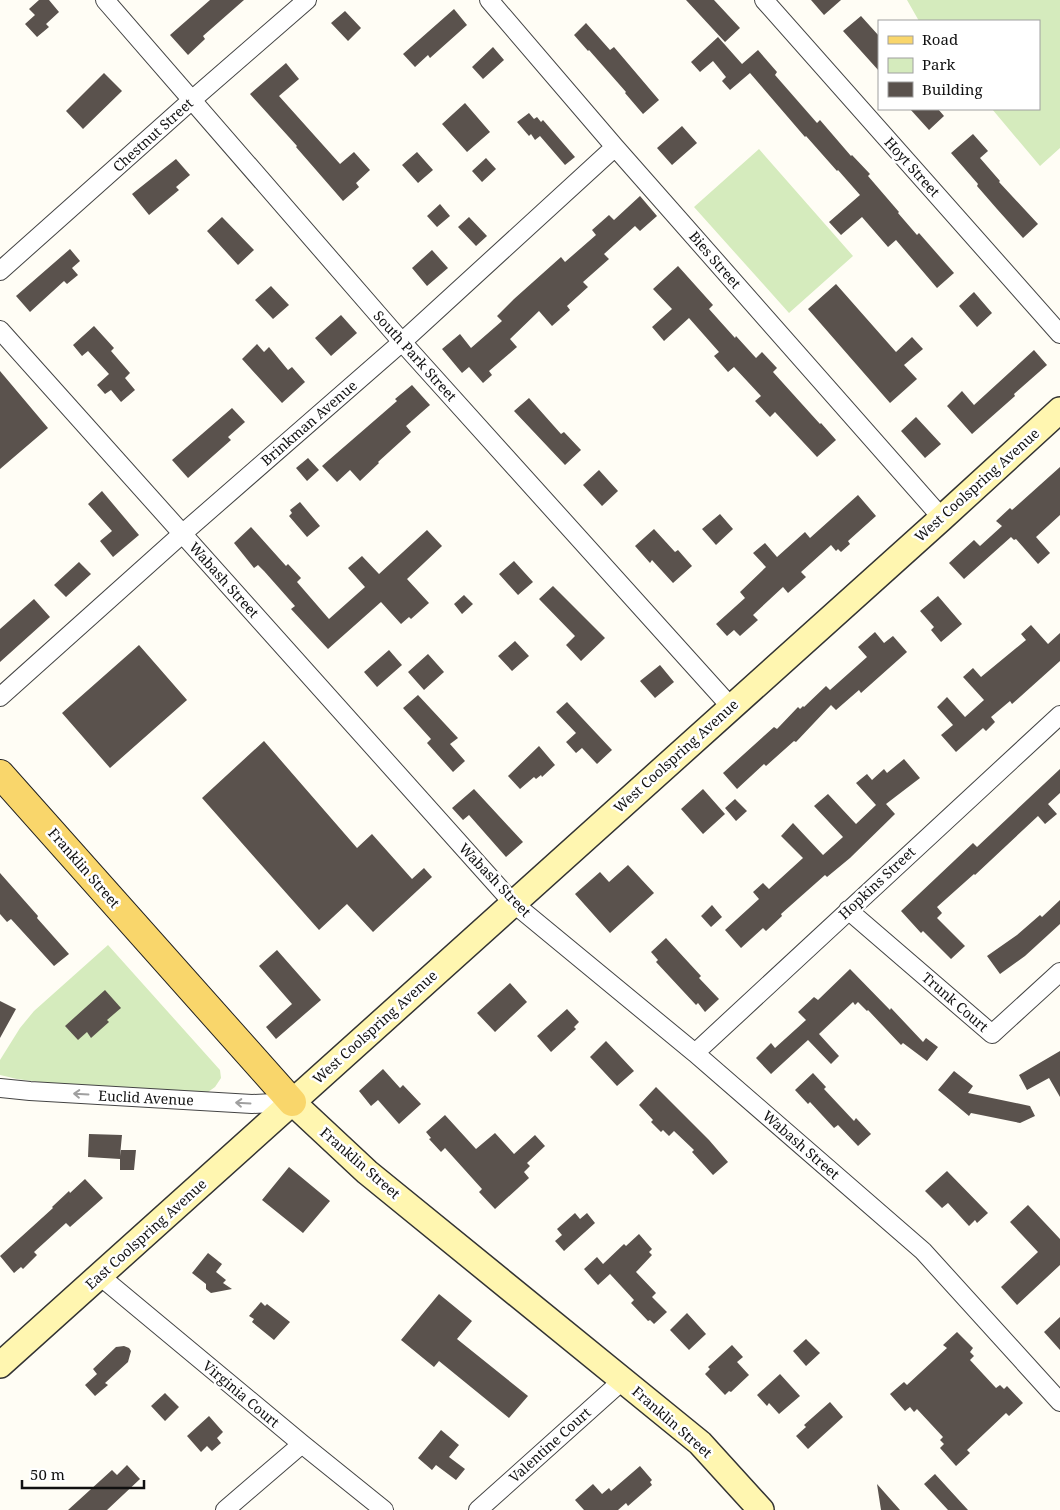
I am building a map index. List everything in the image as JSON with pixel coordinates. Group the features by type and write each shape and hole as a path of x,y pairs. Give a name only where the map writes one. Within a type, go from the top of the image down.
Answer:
{"main road":[{"name":"Franklin Street","path":"0,774 292,1102"}],"street":[{"name":"South Park Street","path":"105,0 193,99 402,342 731,707"},
{"name":"Chestnut Street","path":"0,271 307,0"},
{"name":"Bies Street","path":"489,0 615,147 942,518"},
{"name":"Hoyt Street","path":"764,0 1060,334"},
{"name":"Brinkman Avenue","path":"0,697 182,534 402,342 615,147"},
{"name":"Wabash Street","path":"0,330 513,903 694,1053 923,1251 1060,1402"},
{"name":"West Coolspring Avenue","path":"292,1102 1060,410"},
{"name":"Hopkins Street","path":"694,1053 1060,715"},
{"name":"Trunk Court","path":"848,910 992,1034 1060,972"},
{"name":"Euclid Avenue","path":"0,1088 225,1103 292,1102"},
{"name":"East Coolspring Avenue","path":"0,1365 292,1102"},
{"name":"Franklin Street","path":"292,1102 367,1172 700,1443 761,1510"},
{"name":"Virginia Court","path":"100,1276 384,1510"},
{"name":"Valentine Court","path":"478,1510 623,1380"},
{"path":"225,1510 302,1444"}],"green space":[{"path":"907,0 1060,0 1060,148 1040,166 993,110 1040,110 1040,20 918,20"},
{"path":"759,149 853,256 789,313 694,207"},
{"path":"108,945 220,1070 221,1078 215,1087 208,1092 47,1083 0,1075 0,1060 20,1028 34,1011"}],"building":[{"path":"39,0 49,0 59,12 46,24 49,27 37,37 25,24 35,15 29,9"},
{"path":"210,0 244,0 203,36 205,39 188,55 170,35"},
{"path":"686,0 714,0 740,28 725,42"},
{"path":"811,0 841,0 824,15"},
{"path":"454,9 467,25 430,58 428,55 415,67 403,54"},
{"path":"345,11 361,28 348,41 331,23"},
{"path":"861,16 878,35 878,70 843,31"},
{"path":"586,23 610,50 614,47 659,100 643,114 626,92 574,35"},
{"path":"718,37 742,64 758,50 777,72 775,75 817,123 820,120 851,156 870,174 868,176 898,213 917,235 919,233 954,273 937,288 896,240 888,247 862,217 841,235 829,222 860,195 805,137 750,73 730,90 722,81 726,77 713,61 700,72 691,62"},
{"path":"493,47 504,60 483,79 472,67"},
{"path":"286,63 299,79 279,96 340,164 354,152 370,170 356,183 359,187 343,201 250,94"},
{"path":"104,73 122,91 83,129 66,111"},
{"path":"465,103 490,132 467,152 442,124"},
{"path":"911,110 939,110 944,116 929,130"},
{"path":"529,113 534,119 537,117 541,122 543,120 575,157 565,165 540,136 535,140 531,134 529,136 517,122"},
{"path":"682,126 697,143 672,165 657,148"},
{"path":"973,134 988,151 980,158 999,182 1038,224 1023,238 951,153"},
{"path":"417,152 433,170 418,183 402,165"},
{"path":"486,158 496,169 482,182 472,171"},
{"path":"176,159 190,175 176,187 179,190 149,215 132,194"},
{"path":"640,196 657,216 640,231 635,226 604,254 609,259 583,282 588,287 567,306 570,310 552,326 539,311 510,339 517,347 489,371 492,375 483,383 469,367 462,373 442,349 460,334 471,348 502,321 497,316 514,299 561,257 565,262 596,235 592,230 609,215 614,220"},
{"path":"440,204 450,216 437,227 427,216"},
{"path":"222,217 254,250 238,265 207,231"},
{"path":"469,217 487,236 476,246 458,227"},
{"path":"70,249 80,261 72,268 78,275 67,284 64,281 30,312 16,296"},
{"path":"432,250 448,268 427,286 412,268"},
{"path":"678,266 713,305 709,309 735,338 736,336 756,358 762,352 777,368 773,372 836,440 817,457 775,412 770,417 755,401 761,396 734,367 728,372 714,356 719,352 689,318 664,341 652,327 672,309 653,289"},
{"path":"836,284 896,352 912,337 923,349 904,365 917,379 890,403 808,309"},
{"path":"271,286 289,305 273,319 255,300"},
{"path":"974,292 992,313 977,327 959,306"},
{"path":"341,315 357,333 331,356 315,338"},
{"path":"94,326 114,348 111,351 130,373 125,378 135,390 121,402 111,390 105,394 97,385 109,374 88,351 82,356 73,345"},
{"path":"257,344 264,352 269,347 288,370 292,367 305,382 282,403 242,359"},
{"path":"1034,350 1047,365 972,434 947,406 962,391 974,405"},
{"path":"0,371 48,428 0,469"},
{"path":"412,385 430,405 406,426 411,432 360,481 350,470 337,482 322,466 397,401 395,399"},
{"path":"529,398 561,434 564,432 581,450 565,465 514,411"},
{"path":"232,408 245,422 228,437 231,440 188,478 172,460"},
{"path":"916,417 941,444 925,458 901,431"},
{"path":"308,458 319,470 307,481 296,468"},
{"path":"1060,467 1060,515 1036,537 1050,553 1038,564 1016,539 1014,540 1011,537 964,579 949,563 974,540 980,546 1002,526 996,521 1010,508 1012,510"},
{"path":"599,470 618,491 602,506 583,485"},
{"path":"102,491 139,535 113,557 100,541 112,531 88,504"},
{"path":"858,495 876,516 848,541 850,544 841,552 838,549 836,551 831,545 801,572 806,577 788,593 783,587 753,615 758,620 740,636 734,630 727,636 716,624 745,598 740,592 766,567 753,553 765,543 777,557 805,532 810,538"},
{"path":"300,502 320,526 307,537 289,516 292,513 290,510"},
{"path":"720,514 733,529 716,545 702,529"},
{"path":"251,527 286,566 288,564 301,578 297,582 329,619 365,587 348,568 362,556 379,574 427,530 442,546 407,579 429,603 411,619 409,617 401,624 381,602 328,649 291,609 295,606 264,571 258,565 254,568 234,543"},
{"path":"654,529 675,552 678,550 692,566 673,583 652,560 650,563 635,546"},
{"path":"514,561 533,582 518,595 499,574"},
{"path":"79,562 91,574 66,597 54,585"},
{"path":"553,586 605,638 581,661 566,645 575,636 539,599"},
{"path":"464,595 473,604 462,614 454,604"},
{"path":"938,596 962,624 941,642 931,630 934,627 920,611"},
{"path":"34,599 50,617 0,662 0,629"},
{"path":"1031,625 1048,644 1060,633 1060,661 1012,704 1010,701 991,717 995,722 986,731 983,728 956,752 941,735 953,725 937,707 947,697 965,717 984,700 963,677 973,668 981,677 1026,640 1021,634"},
{"path":"875,632 884,643 893,636 907,652 861,693 859,690 836,710 831,705 796,742 794,741 766,766 764,764 737,789 723,773 774,727 777,729 798,707 800,709 804,707 826,686 830,690 867,657 858,647"},
{"path":"515,641 529,656 512,671 498,656"},
{"path":"139,645 187,700 110,768 62,713"},
{"path":"389,650 402,665 377,687 364,672"},
{"path":"428,654 444,672 424,690 408,672"},
{"path":"660,665 674,682 655,698 640,681"},
{"path":"418,695 458,738 450,744 465,761 453,772 427,743 431,739 403,708"},
{"path":"567,702 612,750 597,764 582,748 576,753 566,742 576,733 556,712"},
{"path":"264,741 357,848 372,834 412,879 424,868 432,877 373,932 347,904 319,930 202,798"},
{"path":"539,746 555,765 542,777 541,775 536,779 534,777 520,789 508,776"},
{"path":"904,759 920,778 886,804 895,814 850,858 827,877 825,875 781,914 782,916 766,931 763,928 741,948 725,930 759,899 753,892 763,883 769,889 803,858 781,836 793,823 823,855 843,837 814,806 828,794 856,824 876,805 856,783 867,774 872,780 884,769 887,773"},
{"path":"1060,769 1060,793 1048,804 1057,814 1045,824 1038,816 975,875 937,907 942,913 937,918 965,946 951,959 923,931 921,933 901,911 973,843 977,847"},
{"path":"474,789 523,842 506,857 469,815 463,820 452,808"},
{"path":"703,789 725,814 703,834 681,809"},
{"path":"735,799 747,811 736,821 725,808"},
{"path":"628,865 654,893 610,933 575,894 600,872 609,882"},
{"path":"0,873 69,954 54,966 11,919 7,922 0,914"},
{"path":"1060,900 1060,924 1025,956 1000,974 987,956 1017,935 1040,915 1042,917"},
{"path":"712,905 722,917 711,927 701,916"},
{"path":"666,938 719,999 705,1012 698,1003 696,1005 656,962 658,960 651,952"},
{"path":"277,950 321,1000 276,1039 266,1027 292,1004 259,966"},
{"path":"850,969 923,1042 926,1038 938,1047 927,1061 903,1043 901,1045 868,1010 858,1002 855,1005 853,1002 819,1034 839,1056 831,1064 808,1040 771,1074 756,1058 771,1043 775,1048 806,1020 798,1012 814,997 818,1000"},
{"path":"510,983 527,1002 495,1032 477,1013"},
{"path":"105,990 121,1008 91,1038 87,1032 78,1040 65,1026"},
{"path":"0,1001 16,1009 0,1038"},
{"path":"567,1009 579,1022 574,1027 576,1029 551,1052 537,1036"},
{"path":"606,1041 634,1071 617,1086 590,1057"},
{"path":"1060,1051 1060,1097 1049,1078 1027,1090 1019,1075"},
{"path":"383,1069 400,1088 403,1085 421,1104 399,1124 378,1100 371,1106 359,1091"},
{"path":"954,1071 973,1086 968,1093 1030,1106 1035,1116 1020,1123 971,1113 969,1116 938,1090"},
{"path":"813,1073 826,1087 824,1089 854,1121 856,1118 871,1134 858,1146 838,1125 834,1128 810,1102 808,1104 795,1090"},
{"path":"656,1087 709,1140 728,1162 713,1175 692,1152 694,1150 674,1131 669,1136 663,1130 661,1132 639,1105"},
{"path":"445,1115 476,1149 495,1133 514,1154 535,1135 545,1146 527,1163 530,1166 524,1172 529,1178 495,1209 479,1192 482,1189 445,1148 441,1152 429,1139 431,1138 426,1132"},
{"path":"89,1134 122,1135 120,1156 121,1150 136,1150 134,1170 120,1170 120,1159 88,1157"},
{"path":"289,1167 330,1201 303,1233 262,1200"},
{"path":"947,1171 988,1213 977,1223 975,1220 969,1226 948,1203 942,1208 925,1191"},
{"path":"85,1179 103,1198 70,1227 66,1223 34,1252 37,1255 23,1269 21,1267 14,1273 0,1256 69,1191 70,1193"},
{"path":"1028,1205 1060,1239 1060,1265 1017,1305 1001,1287 1038,1252 1010,1222"},
{"path":"575,1213 580,1219 587,1213 595,1223 564,1251 555,1241 562,1235 557,1229"},
{"path":"639,1234 652,1249 649,1252 652,1255 636,1272 656,1293 652,1297 667,1312 654,1324 650,1320 648,1321 631,1303 634,1300 610,1274 598,1285 584,1269 597,1257 603,1264 624,1244 626,1246"},
{"path":"208,1253 222,1264 216,1272 226,1280 223,1283 232,1289 211,1293 206,1289 206,1284 192,1273"},
{"path":"439,1294 472,1321 457,1339 528,1396 509,1418 439,1361 434,1367 401,1340"},
{"path":"261,1302 265,1306 267,1304 290,1322 274,1340 252,1322 254,1319 249,1316"},
{"path":"687,1313 706,1334 689,1350 670,1330"},
{"path":"1060,1317 1060,1350 1044,1332"},
{"path":"957,1332 973,1348 970,1352 974,1356 970,1360 996,1388 1000,1385 1004,1389 1007,1386 1023,1403 1009,1416 1006,1413 967,1450 970,1453 956,1466 940,1448 944,1444 940,1440 943,1437 917,1409 914,1412 910,1407 905,1411 890,1394 904,1382 907,1385 947,1348 943,1345"},
{"path":"806,1339 820,1353 806,1366 793,1351"},
{"path":"732,1345 743,1357 737,1362 749,1375 731,1392 729,1391 725,1395 705,1374 710,1369 708,1367"},
{"path":"124,1346 131,1351 128,1362 105,1383 108,1385 95,1396 85,1385 97,1374 93,1369 116,1347"},
{"path":"780,1374 800,1396 779,1414 769,1403 767,1406 757,1395"},
{"path":"165,1393 179,1407 165,1421 151,1406"},
{"path":"830,1402 843,1417 808,1449 796,1436 806,1427 804,1425"},
{"path":"209,1416 223,1432 217,1438 221,1443 212,1451 207,1446 201,1452 187,1436"},
{"path":"441,1430 459,1445 449,1457 465,1469 456,1480 436,1465 432,1470 418,1458"},
{"path":"127,1465 140,1479 107,1510 68,1510 112,1470 117,1475"},
{"path":"640,1466 652,1480 650,1482 652,1485 628,1506 626,1503 618,1510 584,1510 575,1500 593,1484 602,1494 609,1488 611,1491"},
{"path":"935,1474 968,1510 948,1510 924,1484"},
{"path":"877,1484 900,1510 881,1510"}]}
